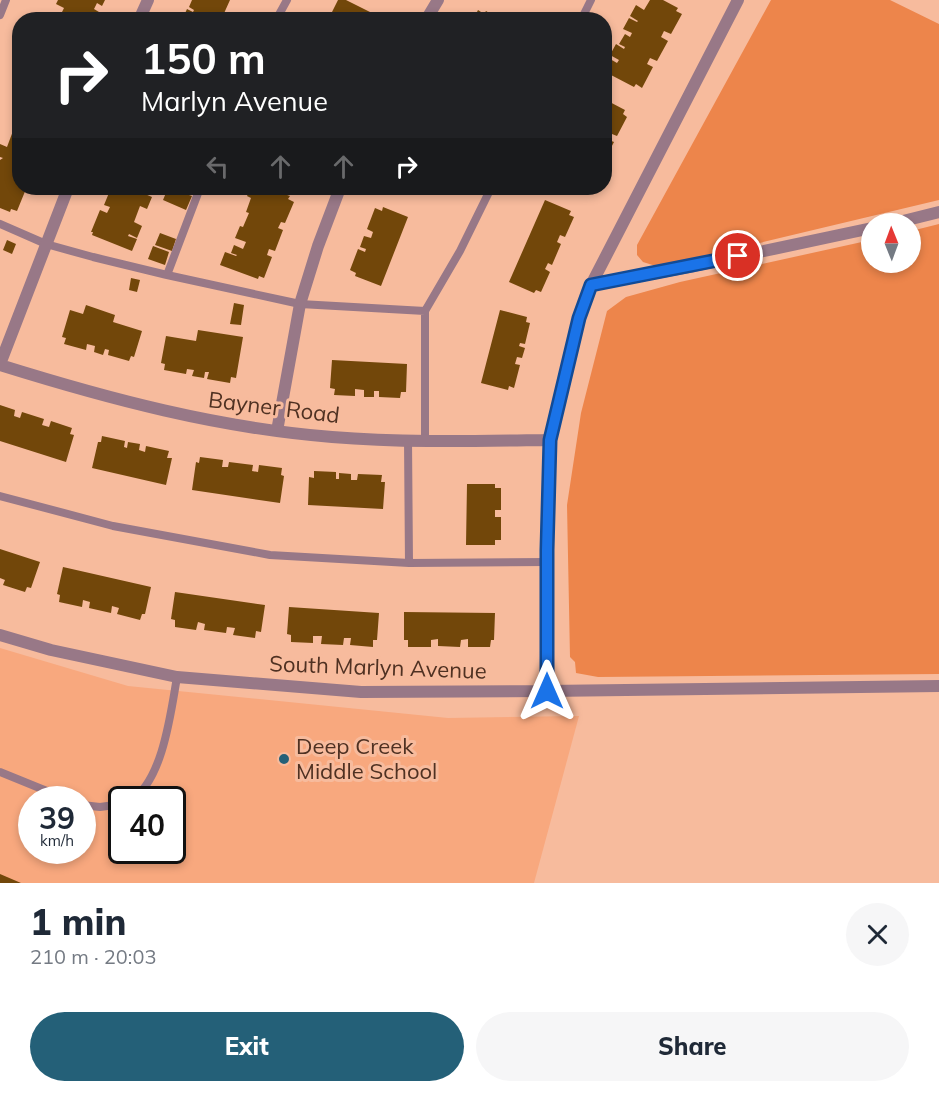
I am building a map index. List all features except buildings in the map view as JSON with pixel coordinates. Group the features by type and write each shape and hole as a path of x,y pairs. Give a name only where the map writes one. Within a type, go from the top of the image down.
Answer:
{"street":[{"path":"547,691 550,440 579,318 591,285 738,0"},
{"path":"0,365 65,195"},
{"path":"278,431 300,304 337,195"},
{"path":"921,216 939,212"},
{"path":"591,285 694,266 861,230"},
{"name":"Bayner Road","path":"0,365 131,404 194,418 278,431 332,437 408,440 550,440"},
{"name":"South Marlyn Avenue","path":"0,635 51,650 177,677 361,692 939,686"}],"lane":[{"path":"0,15 6,0"},
{"path":"168,275 197,195"},
{"path":"424,440 425,311 460,251 488,195"},
{"path":"0,225 46,243 168,275 300,304 425,311"},
{"path":"408,440 409,563"},
{"path":"0,496 113,526 259,553 409,563 547,562"},
{"path":"145,786 166,738 177,677"},
{"path":"0,772 34,786"}],"shaded area":[{"path":"771,0 890,0 939,24 939,200 885,213 861,213 861,219 659,267 643,262 637,255 637,245"},
{"path":"939,224 939,674 598,677 576,673 575,662 570,657 567,505 581,413 607,311 626,297 680,282 861,242 861,273 921,273 921,228"},
{"name":"Deep Creek Middle School","path":"0,648 128,686 448,718 579,716 534,883 0,883"}],"place":[{"name":"Deep Creek Middle School","path":"284,759"}],"route":[{"path":"547,691 550,440 579,318 591,285 738,256"}]}
